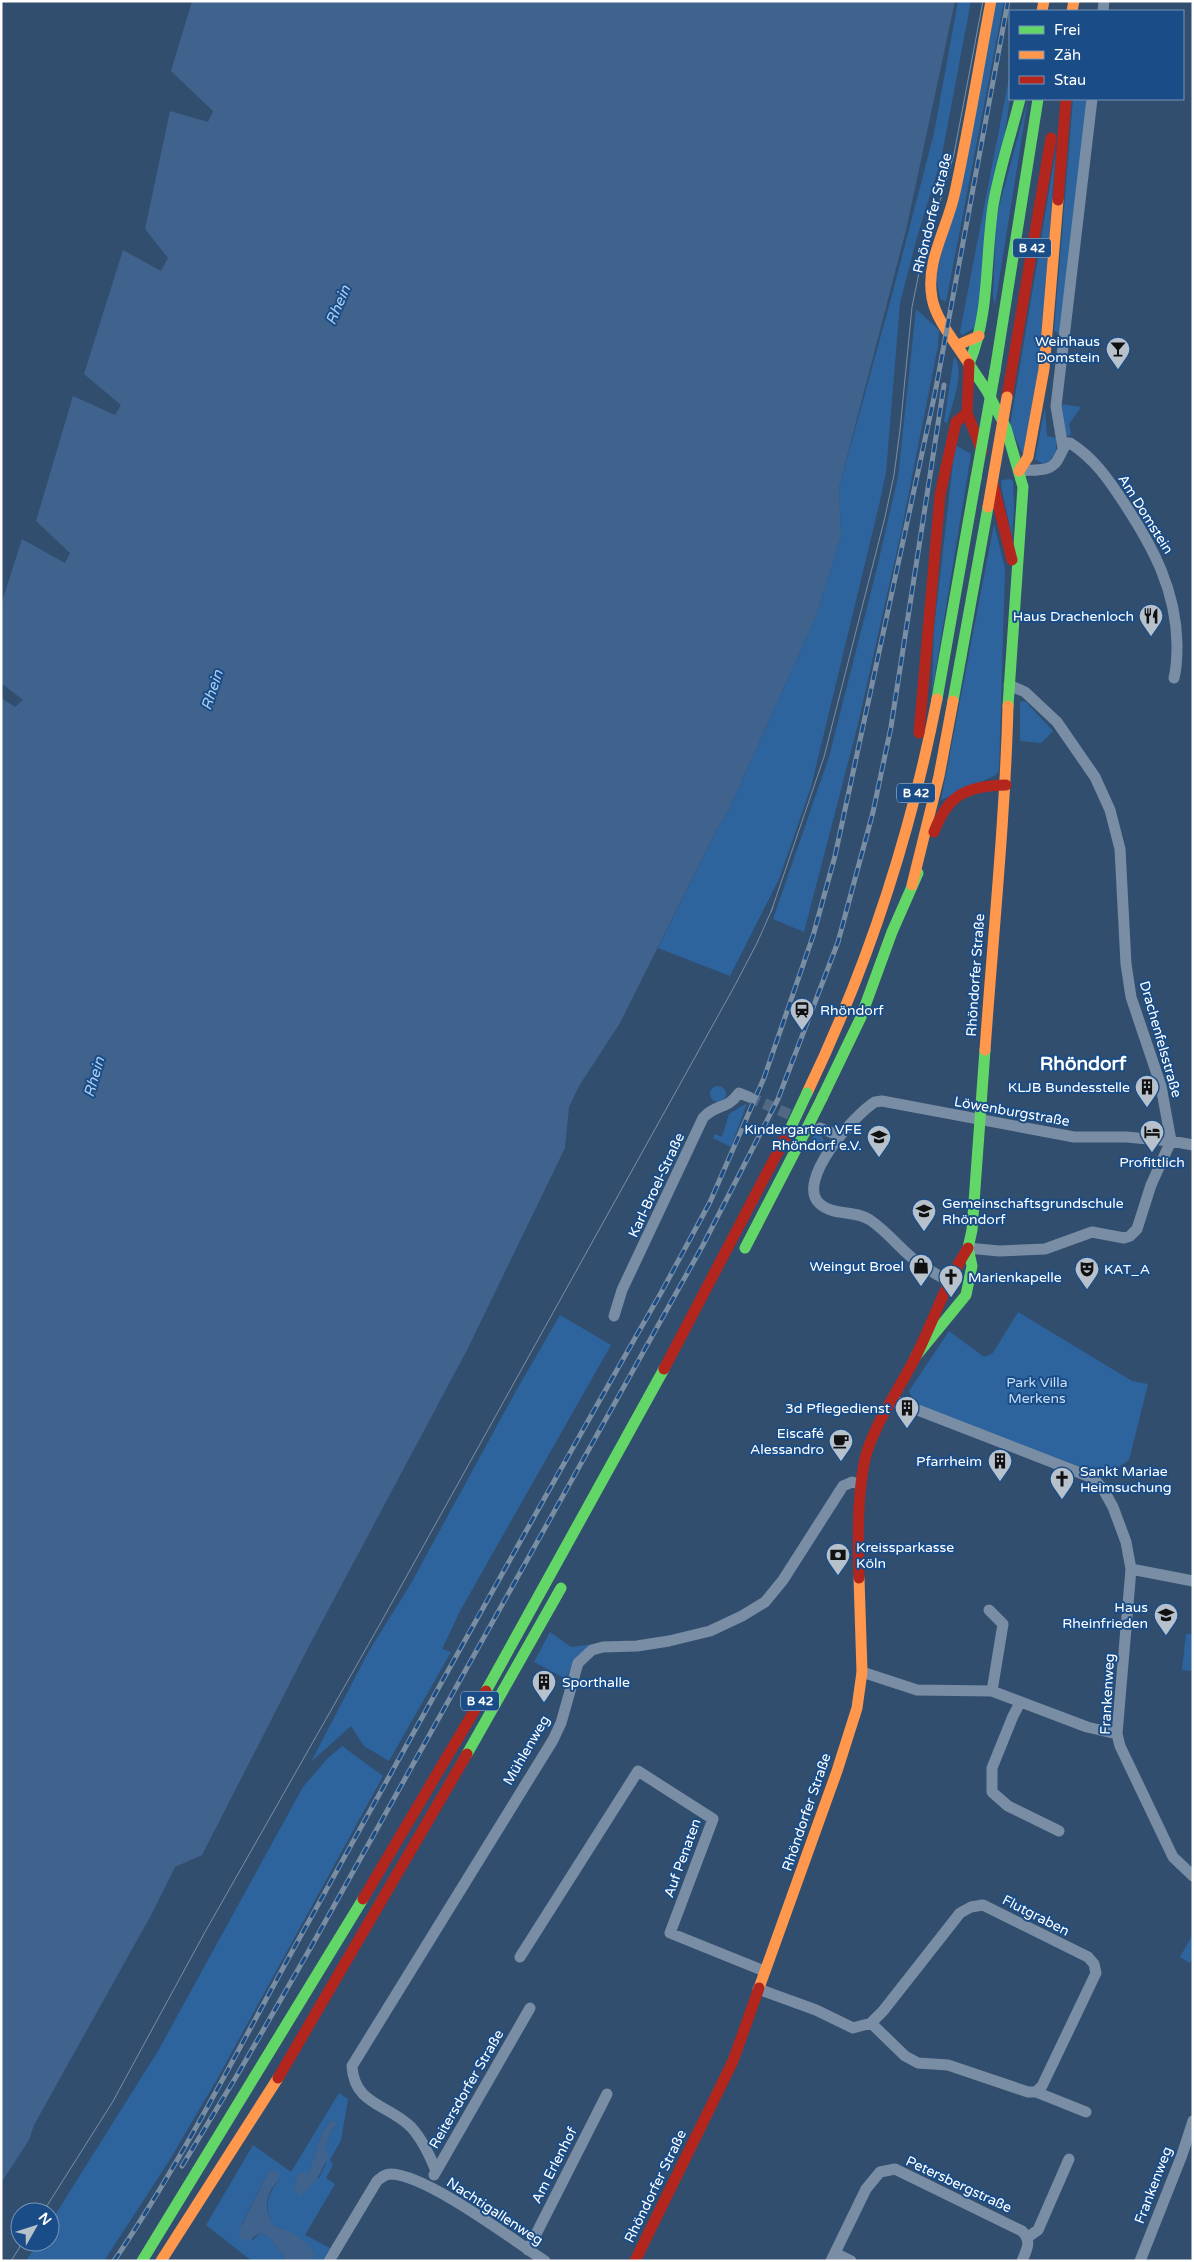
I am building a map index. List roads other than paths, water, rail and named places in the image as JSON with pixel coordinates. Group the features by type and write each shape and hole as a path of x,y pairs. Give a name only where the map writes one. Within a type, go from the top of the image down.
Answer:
{"main road":[{"name":"Rhöndorfer Straße","path":"635,2261 733,2061 837,1771 857,1708 862,1672 858,1532 860,1484 870,1444 916,1356 950,1278 968,1248 972,1230 996,885 1006,785 1009,685 1023,487 1020,471 1006,428 958,345 939,317 932,300 930,280 941,234 955,194 991,1"},
{"path":"969,364 978,346 984,312 987,248 993,206 1020,100"},
{"name":"B 42","path":"142,2261 271,2055 528,1619 678,1345 808,1093 849,1002 879,922 910,821 940,690 995,371 1038,100"},
{"name":"B 42","path":"912,885 939,776 988,507 1058,100"},
{"path":"988,463 999,471 1012,473 1020,471 1028,457 1044,369 1066,100"},
{"path":"958,345 979,336"},
{"name":"Rhöndorfer Straße","path":"969,364 967,413 988,463 1016,578"},
{"path":"967,413 981,412 992,414 1006,428"},
{"name":"B 42","path":"910,821 940,495 956,422 967,413"},
{"name":"B 42","path":"740,1257 806,1132 861,1017 912,885 924,862 938,819 953,799 966,789 982,785 1006,785"},
{"name":"Rhöndorfer Straße","path":"916,1356 966,1295 972,1266 968,1248"},
{"path":"950,1278 963,1271 967,1273 970,1279"},
{"name":"B 42","path":"161,2261 278,2078 414,1848 567,1578"}],"street":[{"path":"1020,471 1047,469 1058,460 1063,448 1056,406 1092,100"},
{"name":"Am Domstein","path":"1063,448 1067,443 1070,444 1091,459 1129,510 1160,564 1175,613 1177,668 1174,678"},
{"name":"Drachenfelsstraße","path":"1009,685 1025,692 1058,722 1095,777 1110,810 1120,849 1126,964 1131,997 1161,1086 1171,1141"},
{"name":"Karl-Broel-Straße","path":"614,1316 622,1290 703,1118 712,1108 726,1107 739,1093 749,1097"},
{"name":"Löwenburgstraße","path":"840,1136 868,1107 877,1101 1074,1137 1171,1141 1193,1145"},
{"path":"820,1128 840,1136 822,1163 814,1180 813,1190 819,1204 828,1209 869,1218 916,1261 950,1278"},
{"path":"968,1248 999,1251 1034,1250 1045,1249 1092,1232 1124,1238 1130,1236 1137,1229 1151,1185 1171,1141"},
{"name":"Frankenweg","path":"892,1400 1092,1478 1103,1489 1113,1507 1126,1542 1131,1569 1117,1734 1120,1746 1173,1857 1193,1876"},
{"name":"Mühlenweg","path":"352,2079 352,2066 553,1740 561,1723 578,1663 592,1650 604,1646 653,1644 710,1631 742,1616 765,1602 783,1580 843,1486 852,1482 860,1484"},
{"path":"1131,1569 1193,1581"},
{"path":"990,1610 1003,1624 992,1691"},
{"path":"862,1672 917,1690 992,1691 1087,1727 1117,1734"},
{"path":"1020,1703 1012,1716 992,1768 992,1792 1008,1806 1060,1831"},
{"name":"Auf Penaten","path":"520,1957 638,1771 714,1819 670,1933 764,1971"},
{"name":"Flutgraben","path":"871,2023 883,2011 960,1913 971,1907 983,1905 1088,1958 1094,1964 1096,1973 1042,2086 1036,2092"},
{"path":"758,1989 816,2010 853,2028 871,2023 905,2056 918,2063 948,2066 1028,2092 1036,2092 1086,2112"},
{"name":"Reitersdorfer Straße","path":"428,2186 530,2008"},
{"name":"Nachtigallenweg","path":"352,2079 364,2097 410,2127 429,2153 436,2171"},
{"name":"Am Erlenhof","path":"528,2250 607,2094"},
{"name":"Frankenweg","path":"1140,2261 1187,2156 1193,2120"},
{"path":"1022,2261 1029,2244 1028,2237 1038,2230 1069,2159"},
{"name":"Petersbergstraße","path":"851,2261 833,2257 866,2190 880,2172 895,2169 1022,2230 1028,2237"},
{"name":"Nachtigallenweg","path":"329,2261 377,2181 384,2175 392,2174 428,2186 545,2261"}],"water":[{"name":"Rhein","path":"192,1 955,1 906,230 839,488 841,535 817,614 729,809 716,831 620,1023 579,1086 569,1107 565,1148 467,1350 309,1646 202,1855 175,1867 150,1917 34,2125 29,2140 1,2183 1,698 15,707 23,700 1,683 1,605 22,539 65,563 70,553 36,521 73,396 115,415 121,405 84,374 123,250 161,271 168,258 145,229 170,111 208,122 213,111 171,71"},
{"path":"331,2120 338,2123 331,2131 325,2148 329,2155 315,2182 300,2196 294,2189 298,2173 309,2173 322,2132"},
{"path":"277,2171 280,2177 272,2188 267,2203 269,2217 274,2226 293,2233 309,2246 315,2257 310,2261 287,2261 269,2237 260,2233 248,2241 242,2239 238,2233 268,2172"}],"tunnel":[{"path":"749,1097 800,1119"}],"tram line":[{"path":"771,912 824,757 885,517 894,475 900,430 912,307 920,268 954,154 983,1"},
{"path":"49,2202 112,2103 205,1932 380,1624 734,987 773,907"},
{"path":"11,2261 17,2252"}],"railway":[{"path":"114,2261 167,2178 191,2136 484,1605 662,1291 710,1202 764,1078 813,936 835,856 935,393 1008,1"},
{"path":"182,2166 311,1947 703,1245 778,1099 838,942 873,812 891,727 944,385"}],"place":[{"name":"Weinhaus Domstein","path":"1118,370"},
{"name":"Haus Drachenloch","path":"1151,637"},
{"name":"Rhöndorf","path":"802,1031"},
{"name":"KLJB Bundesstelle","path":"1147,1108"},
{"name":"Profittlich","path":"1152,1153"},
{"name":"Kindergarten VFE Rhöndorf e.V.","path":"879,1158"},
{"name":"Gemeinschaftsgrundschule Rhöndorf","path":"924,1232"},
{"name":"Weingut Broel","path":"921,1287"},
{"name":"KAT_A","path":"1087,1290"},
{"name":"Marienkapelle","path":"951,1298"},
{"name":"3d Pflegedienst","path":"907,1429"},
{"name":"Eiscafé Alessandro","path":"841,1462"},
{"name":"Pfarrheim","path":"1000,1482"},
{"name":"Sankt Mariae Heimsuchung","path":"1062,1500"},
{"name":"Kreissparkasse Köln","path":"838,1576"},
{"name":"Haus Rheinfrieden","path":"1166,1636"},
{"name":"Sporthalle","path":"544,1703"}],"district":[{"name":"Rhöndorf","path":"1083,1063"}],"park label":[{"name":"Park Villa Merkens","path":"1037,1390"}]}
